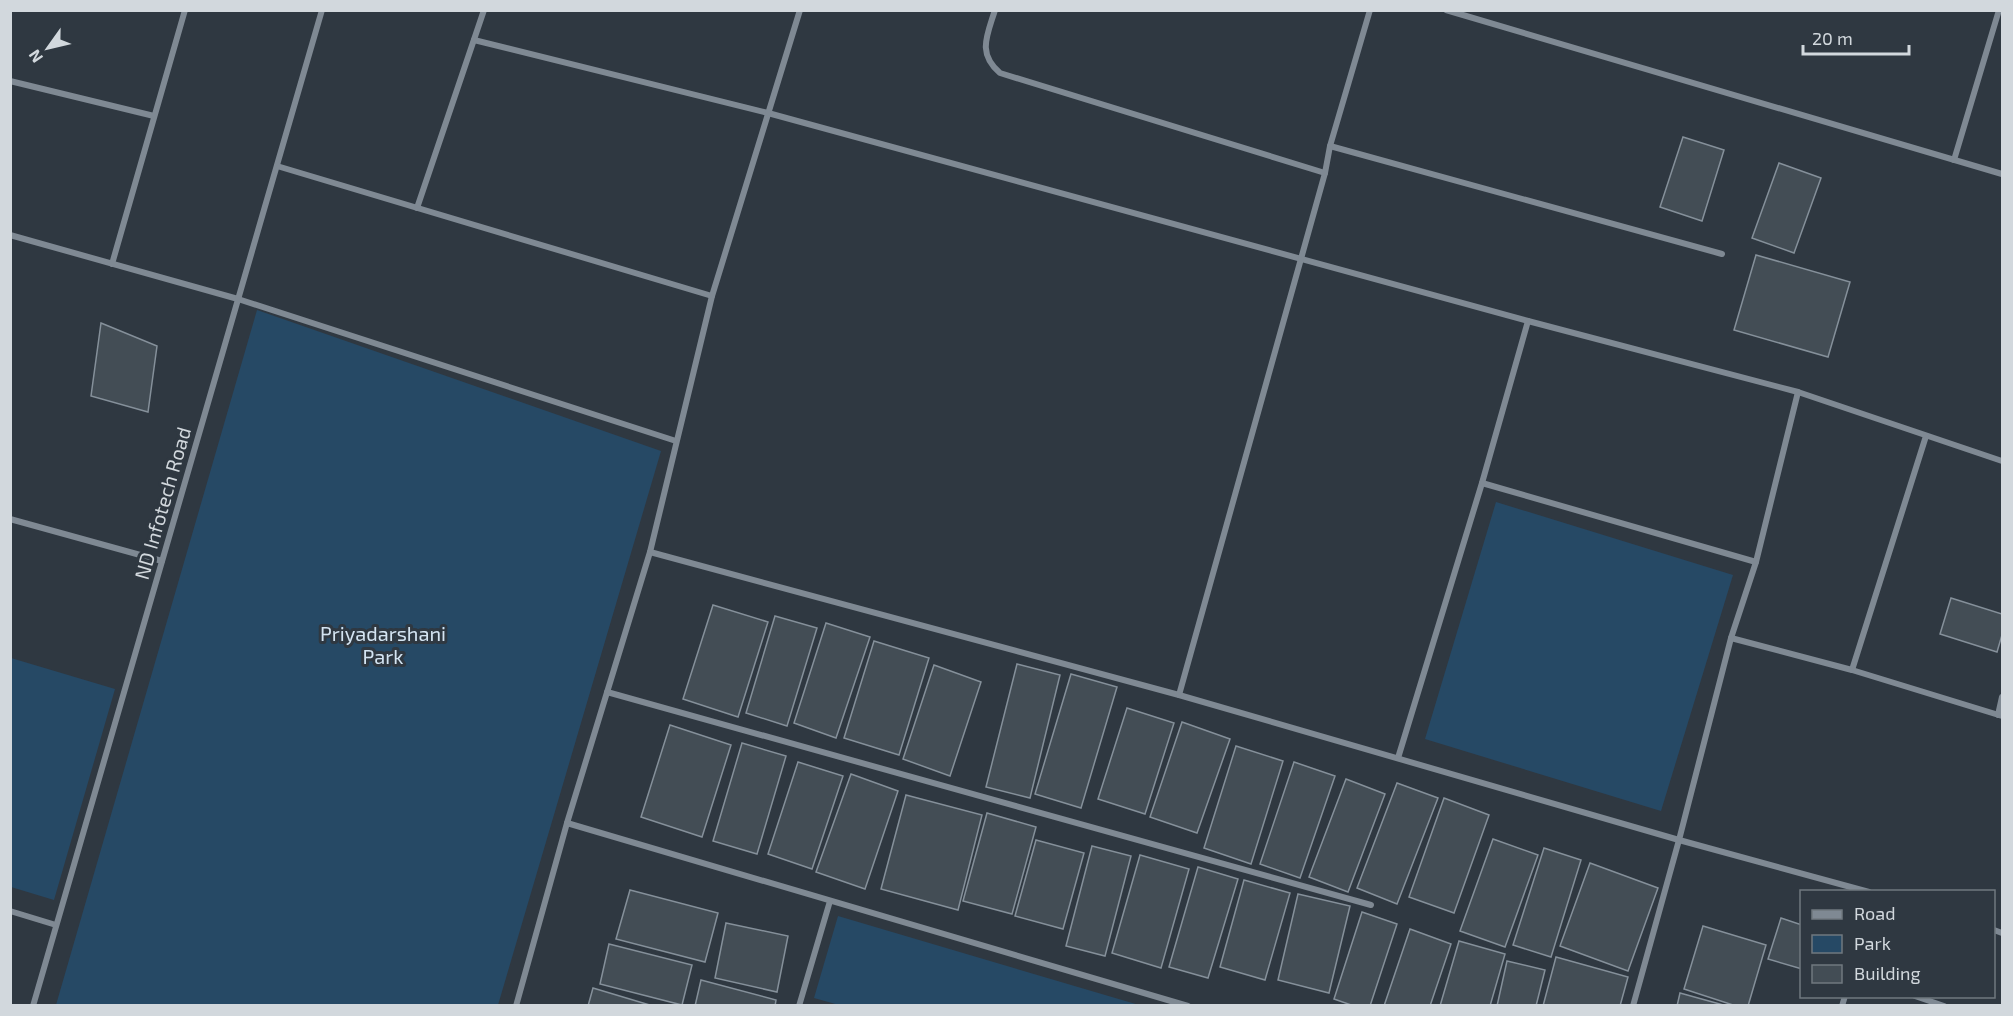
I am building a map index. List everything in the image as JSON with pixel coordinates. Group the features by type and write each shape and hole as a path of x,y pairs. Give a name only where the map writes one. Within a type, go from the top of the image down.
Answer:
{"street":[{"path":"112,264 185,10"},
{"name":"ND Infotech Road","path":"33,1005 322,10"},
{"path":"417,208 484,10"},
{"path":"516,1005 567,823 650,552 712,296 800,10"},
{"path":"995,10 985,52 991,65 1000,73 1325,172"},
{"path":"1179,695 1325,172 1330,146 1370,10"},
{"path":"1446,10 2002,174"},
{"path":"1954,160 1999,10"},
{"path":"474,40 768,113 1528,321 1798,392 2002,461"},
{"path":"10,81 154,116"},
{"path":"1330,146 1722,254"},
{"path":"277,166 712,296"},
{"path":"10,235 238,299 676,441"},
{"path":"1398,758 1482,483 1528,321"},
{"path":"1633,1005 1679,840 1731,638 1756,562 1798,392"},
{"path":"1852,669 1926,436"},
{"path":"1482,483 1756,562"},
{"path":"10,519 162,561"},
{"path":"650,552 1179,695 1679,840 1865,890"},
{"path":"1731,638 1852,669 2000,716 2002,698"},
{"path":"607,692 1371,905"},
{"path":"567,823 1188,1005"},
{"path":"799,1005 830,901"},
{"path":"10,911 56,925"},
{"path":"1921,998 1944,1005"}],"green space":[{"name":"Priyadarshani Park","path":"257,310 661,451 498,1005 56,1005"},
{"path":"1496,502 1733,575 1661,811 1425,739"},
{"path":"11,658 115,689 54,900 11,887"},
{"path":"838,916 1139,1005 839,1005 814,998"}],"building":[{"path":"1683,137 1724,150 1702,221 1660,207"},
{"path":"1779,163 1821,178 1794,253 1752,238"},
{"path":"1756,255 1850,282 1828,357 1734,330"},
{"path":"101,323 157,346 148,412 91,396"},
{"path":"1951,598 2002,614 2002,635 1997,652 1940,634"},
{"path":"713,605 768,622 738,717 683,699"},
{"path":"775,616 817,628 787,726 746,713"},
{"path":"826,623 870,637 836,738 794,723"},
{"path":"874,641 929,658 899,755 844,738"},
{"path":"1017,664 1060,675 1030,798 986,787"},
{"path":"934,665 981,682 950,776 903,759"},
{"path":"1071,674 1117,687 1081,808 1035,794"},
{"path":"1127,708 1174,723 1145,814 1098,799"},
{"path":"1182,722 1230,739 1197,833 1150,817"},
{"path":"670,725 731,745 702,837 641,817"},
{"path":"742,743 786,756 757,854 713,841"},
{"path":"1236,746 1283,761 1251,864 1204,848"},
{"path":"798,762 843,776 812,869 768,854"},
{"path":"1294,762 1335,776 1300,878 1260,864"},
{"path":"851,774 898,791 865,889 816,872"},
{"path":"1346,779 1385,794 1348,892 1309,877"},
{"path":"1397,783 1438,798 1397,904 1357,888"},
{"path":"906,795 982,815 958,910 881,889"},
{"path":"1444,798 1489,815 1454,913 1409,897"},
{"path":"987,813 1036,827 1012,914 963,901"},
{"path":"1493,839 1538,855 1505,947 1460,931"},
{"path":"1036,840 1084,853 1063,929 1015,916"},
{"path":"1092,846 1131,856 1105,956 1066,946"},
{"path":"1544,848 1581,860 1551,957 1513,945"},
{"path":"1140,855 1189,869 1161,968 1112,953"},
{"path":"1590,863 1658,888 1628,971 1560,946"},
{"path":"1198,867 1238,879 1208,978 1169,967"},
{"path":"1244,880 1290,893 1265,980 1220,967"},
{"path":"630,890 718,913 705,962 616,939"},
{"path":"1298,894 1350,906 1329,993 1278,980"},
{"path":"1362,912 1397,924 1370,1006 1354,1006 1334,999"},
{"path":"1781,918 1800,924 1800,968 1768,959"},
{"path":"726,923 788,936 777,992 715,978"},
{"path":"1703,926 1766,945 1748,1006 1736,1006 1684,989"},
{"path":"1410,929 1451,944 1430,1006 1384,1006"},
{"path":"1459,941 1505,954 1490,1006 1440,1006"},
{"path":"609,944 692,965 682,1005 600,984"},
{"path":"1556,957 1628,977 1620,1006 1543,1006"},
{"path":"1507,961 1545,970 1536,1006 1497,1006"},
{"path":"701,980 776,1000 775,1006 695,1006"},
{"path":"593,988 653,1006 588,1006"},
{"path":"1680,993 1727,1006 1677,1006"}]}
